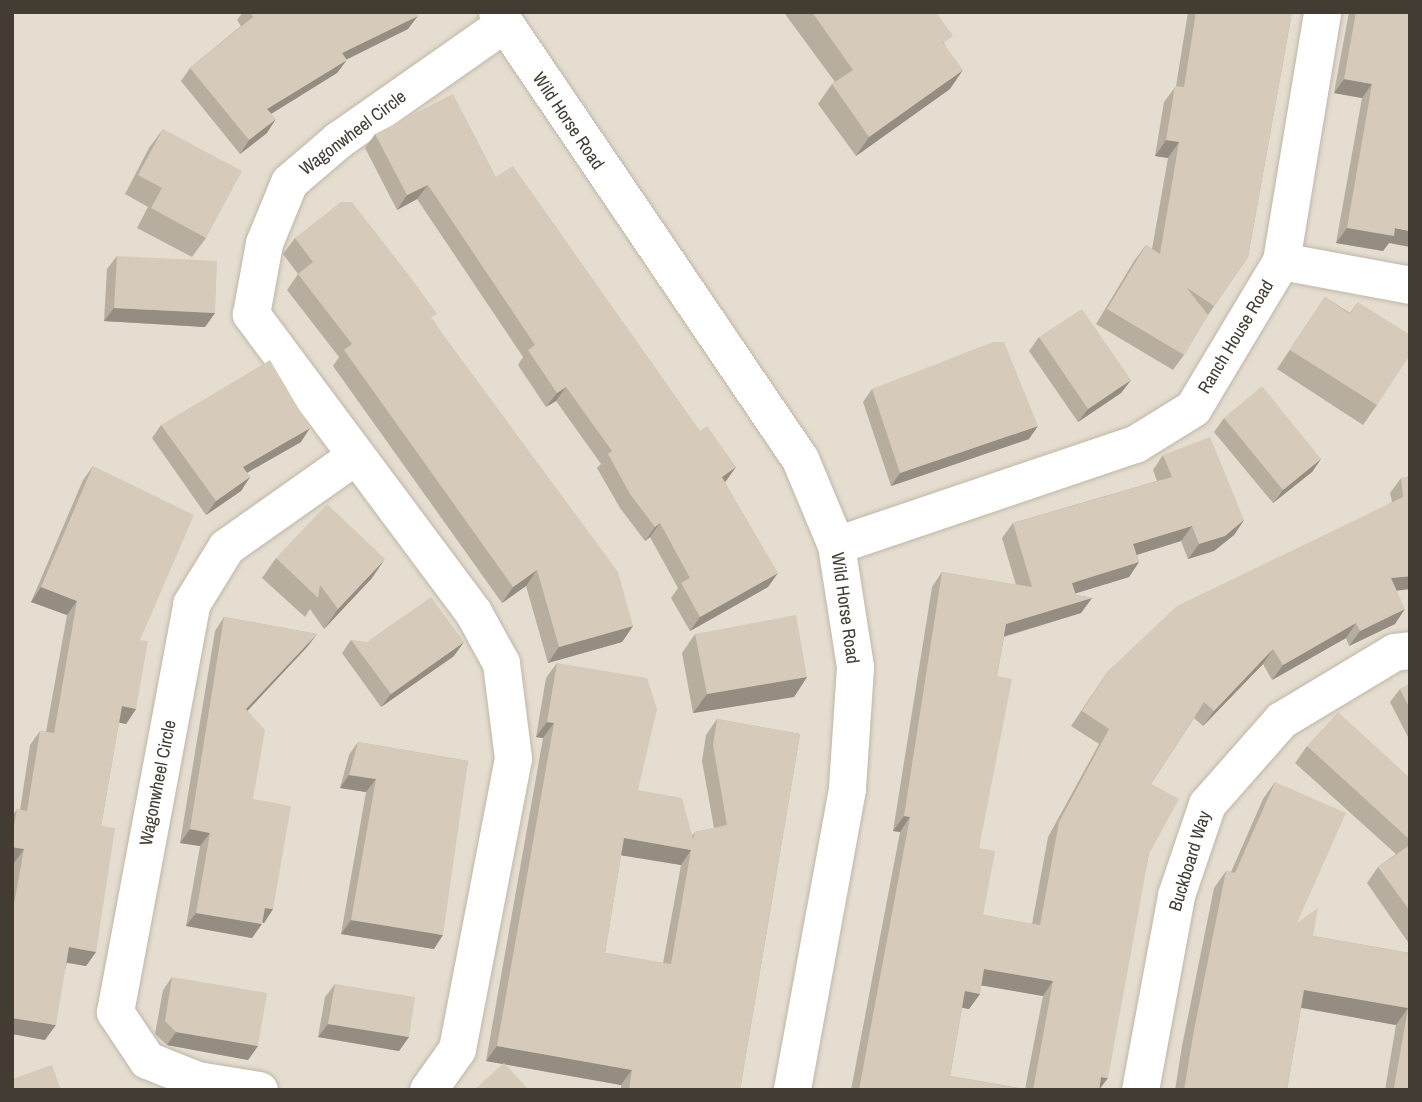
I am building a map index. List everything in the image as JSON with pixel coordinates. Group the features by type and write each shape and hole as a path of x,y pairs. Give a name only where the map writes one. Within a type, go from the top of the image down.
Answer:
{"street":[{"name":"Ranch House Road","path":"836,545 1135,444 1192,408 1281,261 1322,12"},
{"name":"Wagonwheel Circle","path":"428,1090 457,1049 511,744 501,663 473,612 251,314 264,243 289,182 500,19"},
{"name":"Wild Horse Road","path":"500,19 800,459 836,545 855,667 847,789 792,1090"},
{"path":"1281,261 1410,285"},
{"name":"Wagonwheel Circle","path":"259,1090 197,1080 147,1060 115,1012 191,604 226,547 355,456"},
{"name":"Buckboard Way","path":"1140,1090 1177,895 1207,804 1281,720 1394,652 1410,650"}],"shaded area":[{"path":"12,12 1410,12 1410,1090 12,1090"}],"building":[{"path":"250,12 416,12 418,16 342,53 347,60 267,109 276,119 249,140 190,68 253,17"},
{"path":"812,12 936,12 953,36 943,43 963,70 869,137 832,84 853,70"},
{"path":"1196,12 1292,12 1248,257 1214,306 1186,287 1208,315 1184,355 1107,309 1146,245 1160,254 1179,142 1166,140 1175,86 1184,87"},
{"path":"1356,12 1410,12 1410,231 1395,228 1394,236 1347,228 1372,84 1344,79"},
{"path":"453,94 496,177 513,166 700,431 707,426 736,467 722,477 778,573 700,617 681,583 690,578 660,523 655,527 630,494 608,454 612,451 566,387 557,393 528,350 535,345 428,185 407,195 375,134"},
{"path":"163,129 242,171 206,238 151,208 162,188 138,175"},
{"path":"341,202 352,202 414,282 437,314 431,318 618,572 633,626 559,647 537,570 513,587 344,350 352,344 298,274 313,262 295,238"},
{"path":"117,256 217,261 215,313 114,308"},
{"path":"1325,297 1350,314 1358,302 1410,335 1410,355 1377,405 1290,350"},
{"path":"1082,309 1131,380 1088,409 1039,337"},
{"path":"993,342 1004,342 1038,426 900,473 872,389"},
{"path":"270,360 310,428 243,467 250,477 216,501 161,425"},
{"path":"1262,386 1321,459 1283,490 1224,418"},
{"path":"1210,437 1244,520 1225,536 1199,544 1192,526 1133,544 1139,562 1072,583 1076,595 1092,598 1006,624 997,676 1012,679 979,848 995,851 983,915 1040,925 1059,822 1109,729 1082,711 1108,671 1177,606 1403,497 1401,478 1410,477 1410,576 1391,578 1405,609 1360,631 1356,623 1283,665 1273,649 1214,711 1204,702 1151,784 1179,799 1149,854 1108,1078 1101,1077 1099,1090 1033,1090 1053,981 984,969 980,994 965,991 950,1076 1029,1090 859,1090 910,817 904,816 942,572 1032,587 1013,523 1172,477 1163,455"},
{"path":"93,466 194,515 140,640 148,641 136,709 122,706 101,826 115,828 96,952 69,947 56,1025 12,1018 12,915 24,849 12,847 12,836 17,809 27,811 40,731 54,733 77,601 41,587"},
{"path":"327,504 385,559 338,609 320,585 318,598 276,558"},
{"path":"431,597 464,642 391,694 351,640 367,642"},
{"path":"796,615 807,677 707,694 695,634"},
{"path":"224,617 317,634 246,709 265,730 253,799 291,806 273,909 265,908 262,924 196,913 210,833 190,829"},
{"path":"557,663 647,678 657,709 638,790 682,798 693,839 695,832 727,825 713,745 717,719 800,734 740,1090 629,1090 632,1070 497,1046 554,723 547,722","holes":["624,838 691,850 671,964 605,953"]},
{"path":"1410,684 1410,709 1400,689"},
{"path":"1338,712 1410,778 1410,840 1307,746"},
{"path":"358,742 468,761 443,935 351,920 376,779 349,775"},
{"path":"1275,782 1346,813 1297,923 1318,908 1313,936 1410,953 1410,1090 1394,1088 1408,1008 1304,990 1287,1090 1184,1090 1226,871 1235,873"},
{"path":"1410,845 1410,911 1378,867"},
{"path":"172,977 267,993 258,1046 176,1032 165,1021"},
{"path":"335,984 415,997 409,1037 328,1024"},
{"path":"504,1063 529,1090 474,1090"},
{"path":"52,1065 61,1090 12,1090 12,1079"}]}
